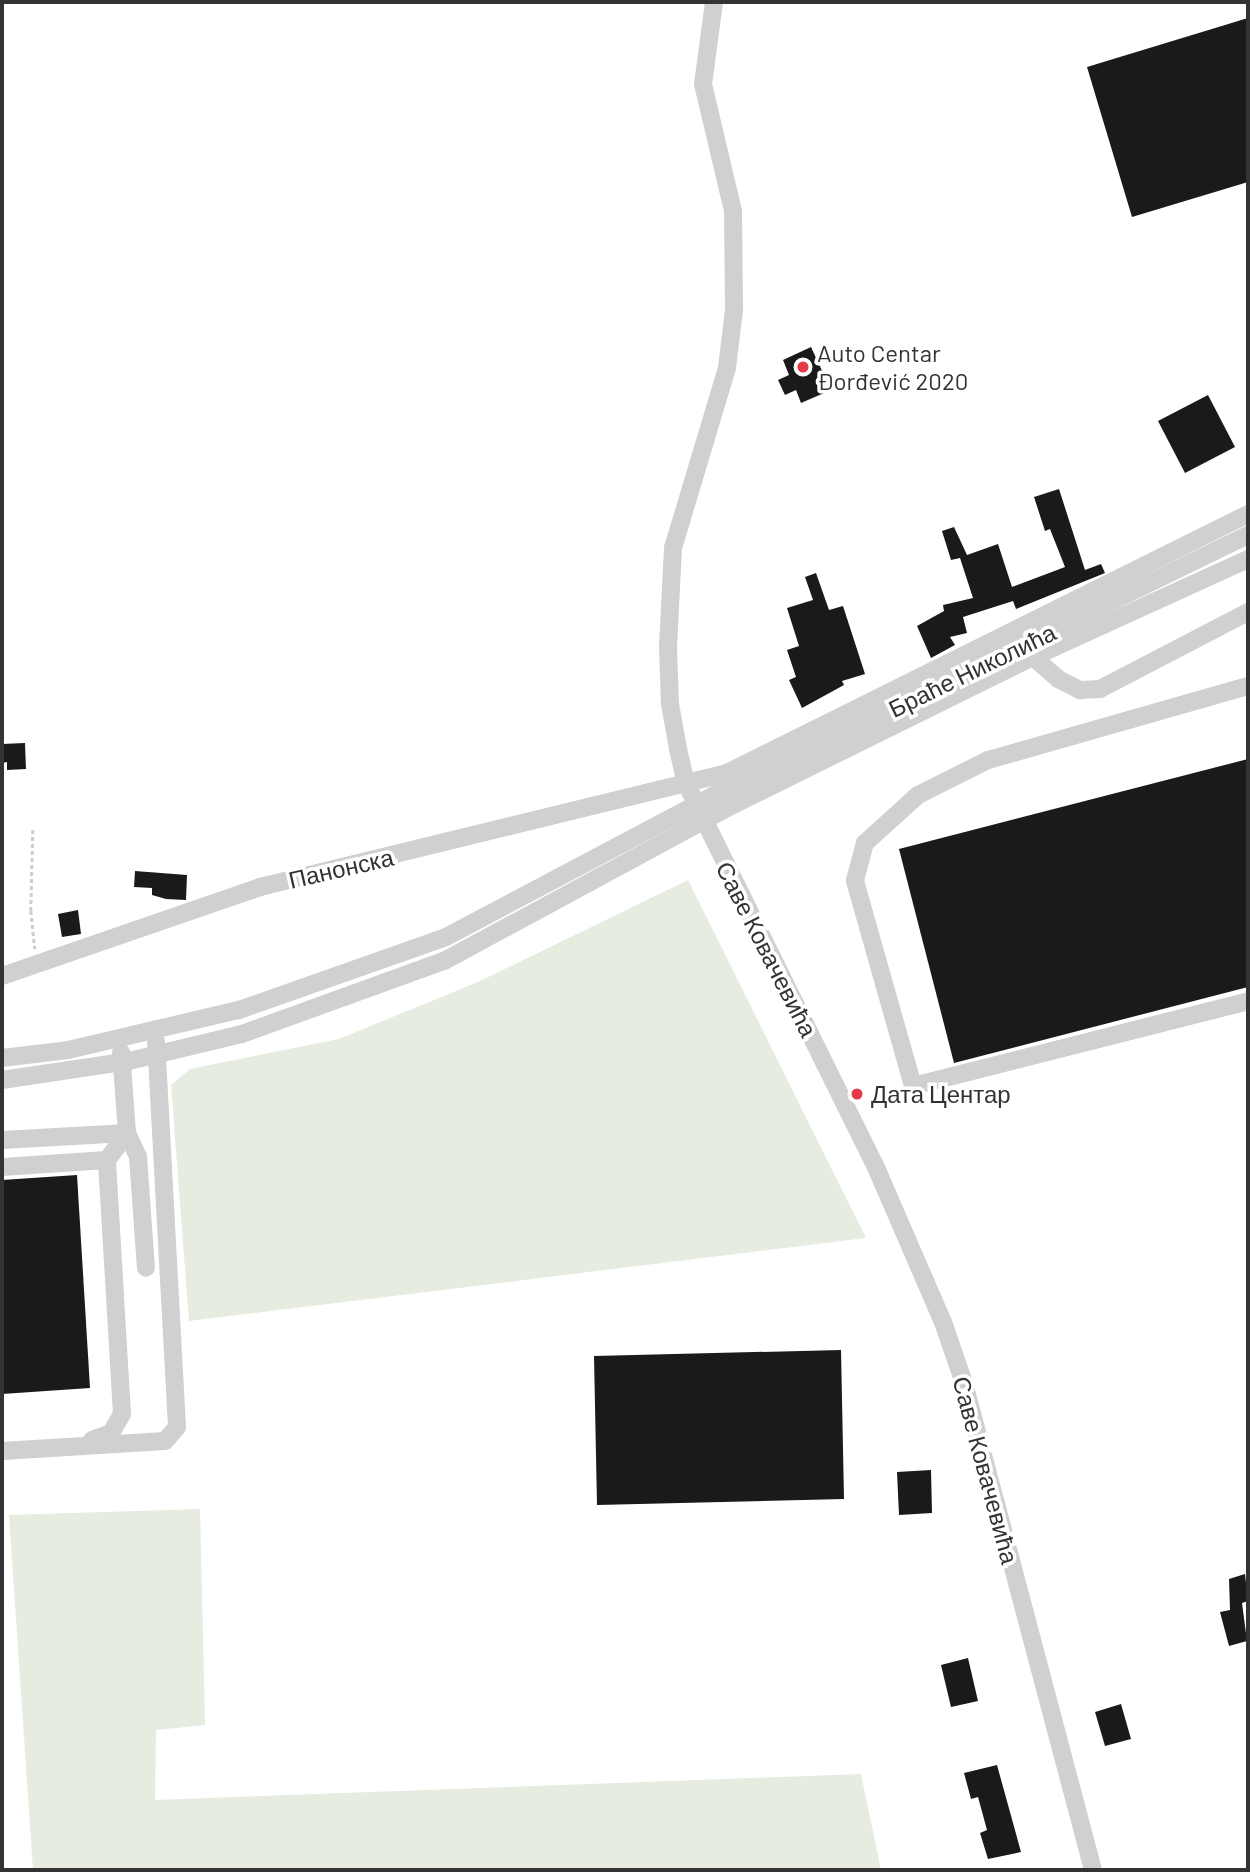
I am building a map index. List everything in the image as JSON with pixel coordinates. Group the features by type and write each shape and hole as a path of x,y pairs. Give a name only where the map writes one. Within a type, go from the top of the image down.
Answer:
{"street":[{"name":"Саве Ковачевића","path":"714,2 703,84 733,211 734,310 727,368 673,548 670,704 686,783 878,1172 943,1322 964,1383 1093,1870"},
{"name":"Панонска","path":"2,976 260,887 727,773 1248,514"},
{"name":"Браће Николића","path":"2,1058 120,1038 239,1010 446,937 696,804 1248,535"},
{"name":"Браће Николића","path":"2,1080 122,1062 242,1034 444,961 705,822 1033,657 1248,559"},
{"path":"1033,657 1058,679 1080,690 1100,688 1248,612"},
{"path":"1248,686 988,760 918,795 865,844 855,881 913,1086 1248,1001"},
{"path":"2,1451 165,1441 177,1427 155,1030"},
{"path":"120,1038 127,1133 138,1157 146,1268"},
{"path":"68,1447 111,1433 122,1420 107,1160 127,1133"},
{"path":"2,1140 127,1133"},
{"path":"2,1167 107,1160"}],"path":[{"path":"33,830 31,911 36,965"}],"shaded area":[{"path":"688,880 866,1238 189,1321 171,1085 190,1069 339,1039 478,982"},
{"path":"200,1509 205,1725 156,1730 155,1800 861,1774 881,1870 33,1870 9,1515"}],"building":[{"path":"1248,18 1248,182 1132,217 1087,67"},
{"name":"Auto Centar Đorđević 2020","path":"811,347 831,390 801,403 796,390 785,395 778,380 789,375 783,360"},
{"path":"1208,395 1235,447 1185,473 1158,421"},
{"path":"1059,489 1085,570 1101,564 1105,573 1016,609 1013,601 963,617 967,633 950,637 955,645 931,658 917,626 944,611 943,605 973,598 960,558 951,560 942,531 954,527 967,555 998,544 1012,587 1065,567 1050,529 1045,531 1034,497"},
{"path":"816,573 829,610 843,606 865,674 842,681 844,685 802,708 789,680 796,677 787,650 799,646 787,608 813,600 805,577"},
{"path":"25,743 26,769 7,770 7,762 2,763 2,744"},
{"path":"1248,759 1248,987 954,1063 899,849"},
{"path":"135,871 187,875 186,900 166,899 152,895 152,888 134,887"},
{"path":"78,910 81,934 62,937 58,914"},
{"path":"77,1175 90,1388 2,1394 2,1180"},
{"path":"841,1350 844,1499 597,1505 594,1356"},
{"path":"931,1470 932,1513 899,1515 897,1472"},
{"path":"1245,1574 1248,1601 1242,1603 1247,1641 1229,1646 1220,1612 1230,1610 1229,1579"},
{"path":"968,1658 978,1701 951,1707 941,1665"},
{"path":"1121,1704 1131,1739 1105,1746 1095,1712"},
{"path":"997,1765 1021,1852 988,1859 980,1833 987,1830 978,1797 971,1799 964,1773"}],"place":[{"name":"Auto Centar Đorđević 2020","path":"803,367"},
{"name":"Дата Центар","path":"857,1094"}]}
